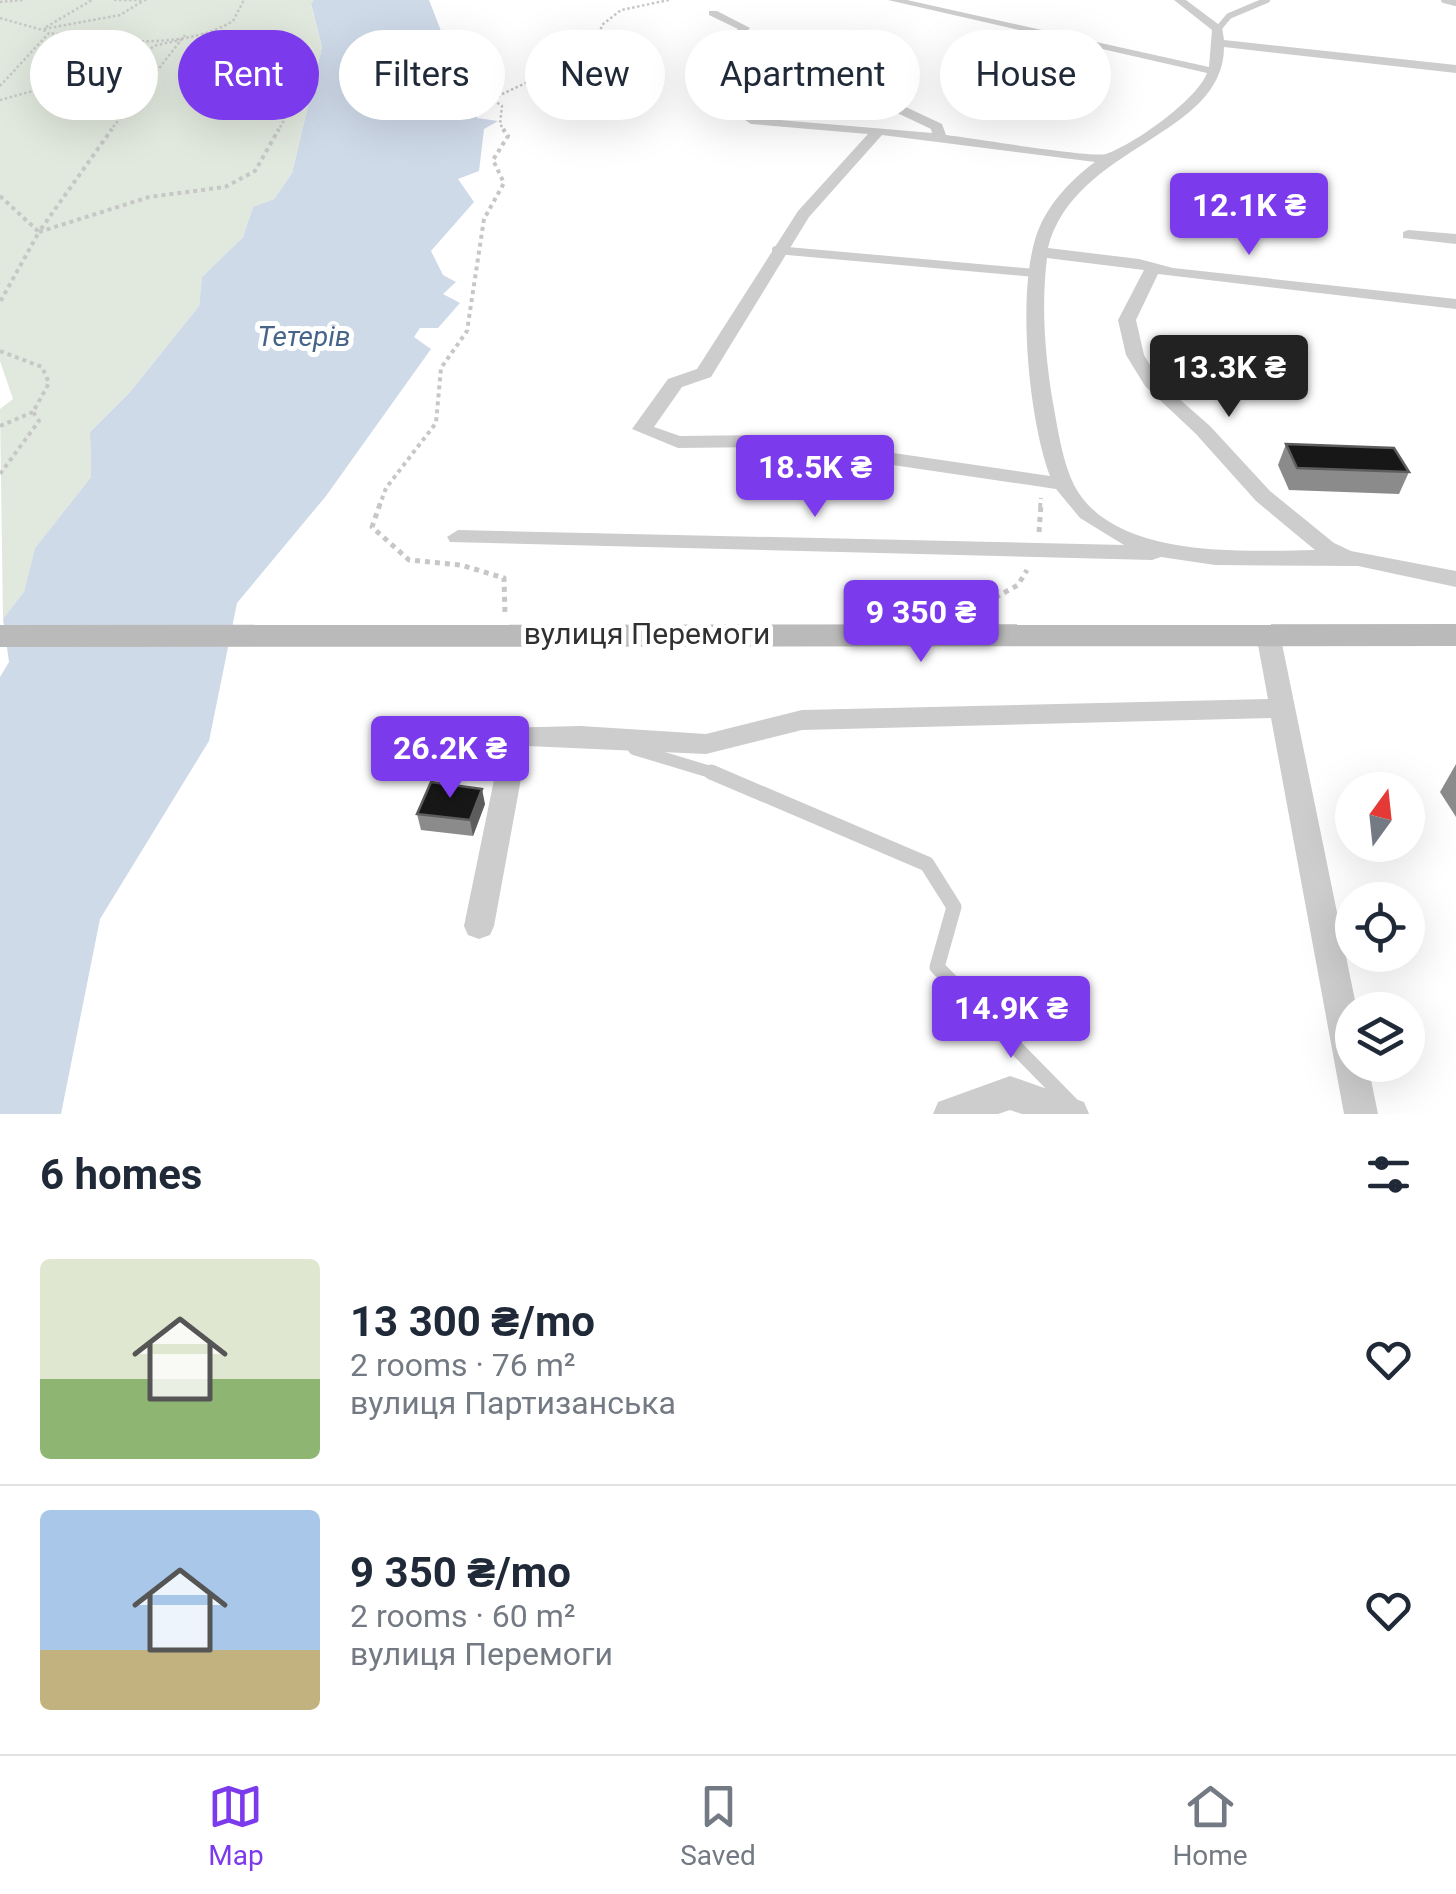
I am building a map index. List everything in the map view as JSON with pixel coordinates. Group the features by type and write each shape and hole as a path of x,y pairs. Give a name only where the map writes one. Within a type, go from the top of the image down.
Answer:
{"main road":[{"name":"вулиця Перемоги","path":"0,636 1456,635"}],"street":[{"path":"893,0 1212,71"},
{"path":"1179,0 1218,36 1456,70"},
{"path":"713,13 744,30"},
{"path":"1170,554 1106,528 1083,510 1063,484 1041,386 1035,273 1045,228 1073,186 1107,159 1185,112 1204,95 1218,36"},
{"path":"920,119 937,127 940,139"},
{"path":"751,120 1107,159"},
{"path":"878,131 846,160 776,250 704,373 675,383 642,430 678,442 771,441 1063,484"},
{"path":"1408,235 1456,239"},
{"path":"1038,252 1456,304"},
{"path":"1152,268 1126,320 1135,355 1154,386 1204,430 1262,496 1326,548 1350,558"},
{"path":"458,538 1350,558 1456,579"},
{"path":"1268,634 1361,1114"},
{"path":"456,736 581,736 706,744 802,720 1282,708"},
{"path":"479,926 516,736"},
{"path":"950,1114 1010,1094 1072,1114"}],"lane":[{"path":"1218,36 1230,16 1266,0"},
{"path":"1444,0 1456,3"},
{"path":"776,250 1035,273"},
{"path":"581,736 679,760 775,796 926,864 954,907 937,967 1081,1114"}],"path":[{"path":"0,2 23,0"},
{"path":"47,30 72,8 92,0"},
{"path":"114,0 145,0"},
{"path":"51,30 120,15 145,0"},
{"path":"212,30 232,22 244,0"},
{"path":"506,633 504,578 462,565 409,560 372,527 386,488 436,423 442,368 467,331 484,218 504,182 493,160 508,136 500,124 502,106 492,99 536,78 573,69 597,41 602,24 622,10 669,0"},
{"path":"0,18 42,30"},
{"path":"0,100 106,71 158,45 178,41"},
{"path":"0,302 19,276 17,268 38,232 178,44"},
{"path":"0,86 30,50"},
{"path":"38,232 149,197 225,187 256,171 284,120"},
{"path":"0,196 38,232"},
{"path":"0,352 42,367 48,383 33,412 0,426"},
{"path":"0,474 39,421 33,412"},
{"path":"964,615 1018,584 1038,551 1042,480"}],"shaded area":[{"path":"0,0 314,0 311,5 318,30 178,30 178,120 305,120 292,173 274,199 253,207 243,237 202,277 199,306 130,392 90,432 91,477 35,548 24,593 3,619 0,409 13,399 0,361"}],"water":[{"name":"Тетерів","path":"314,0 429,0 441,30 339,30 339,120 498,121 484,129 479,171 458,179 474,202 431,251 443,275 456,282 443,294 460,303 438,328 420,328 414,337 431,349 326,496 237,603 209,741 100,919 61,1114 0,1114 0,677 9,662 3,619 24,592 35,548 91,477 90,432 130,392 199,306 202,277 243,237 253,207 274,199 292,173 305,120 319,120 322,47 311,4"}],"building":[{"path":"1286,444 1394,448 1409,472 1297,468"},
{"path":"431,782 482,789 470,820 417,814"}]}
